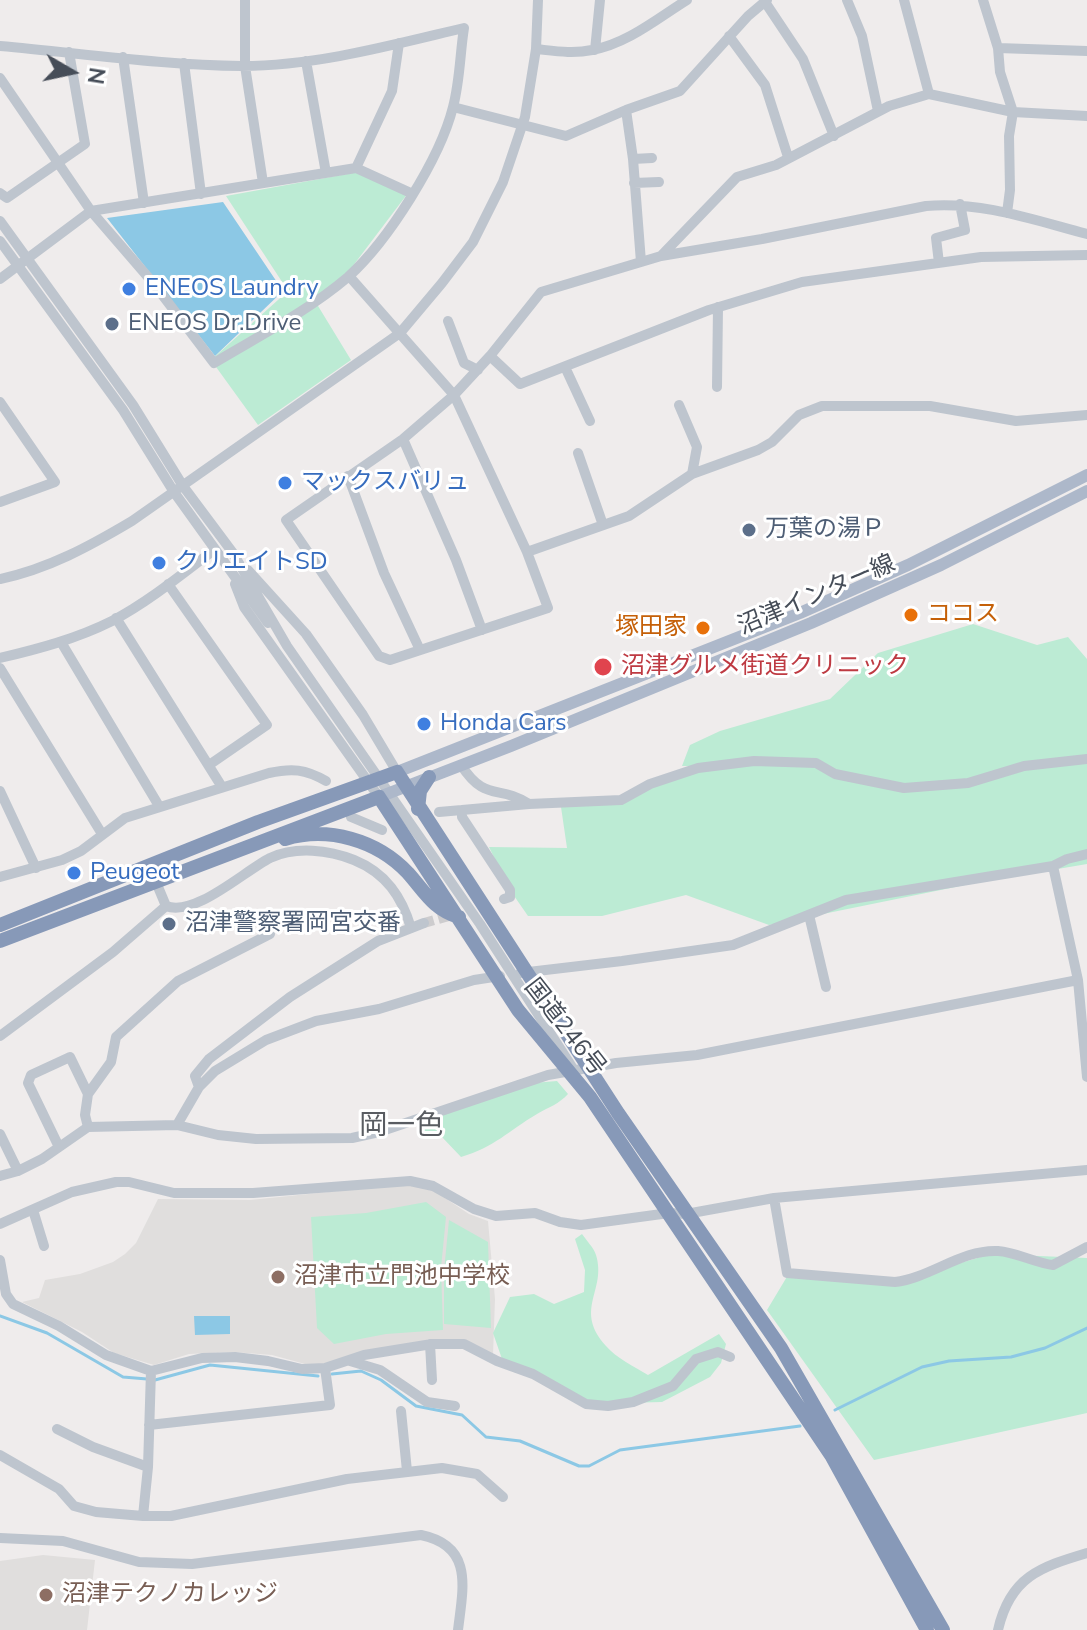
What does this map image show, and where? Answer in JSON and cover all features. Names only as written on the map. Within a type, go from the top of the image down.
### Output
[{"type":"highway","points":[[0,925],[258,822],[397,772]]},
{"type":"highway","name":"国道246号","points":[[397,772],[418,809],[686,1214],[781,1348],[943,1630]]},
{"type":"highway","points":[[418,809],[420,791],[429,777]]},
{"type":"highway","points":[[0,941],[379,797]]},
{"type":"highway","name":"国道246号","points":[[379,797],[518,1010],[590,1097],[831,1455],[927,1630]]},
{"type":"highway","points":[[191,868],[291,837],[319,834],[341,836],[361,841],[396,862],[442,912],[459,917]]},
{"type":"main road","name":"沼津インター線","points":[[397,772],[800,613],[908,565],[1087,475]]},
{"type":"main road","name":"沼津インター線","points":[[379,797],[848,607],[941,565],[1087,491]]},
{"type":"street","points":[[245,0],[245,66],[263,183]]},
{"type":"street","points":[[0,579],[49,565],[87,548],[179,489],[400,333],[473,242],[503,182],[522,125],[536,49],[538,0]]},
{"type":"street","points":[[595,50],[600,0]]},
{"type":"street","points":[[536,49],[595,50],[625,39],[687,0]]},
{"type":"street","points":[[847,0],[862,36],[878,111]]},
{"type":"street","points":[[904,0],[929,94]]},
{"type":"street","points":[[983,0],[1013,112],[1009,136],[1010,190],[1007,213]]},
{"type":"street","points":[[453,107],[566,136],[680,91],[729,36],[766,1],[803,59],[834,136]]},
{"type":"street","points":[[0,46],[245,66],[306,61],[464,28],[453,107],[431,163],[393,224],[349,276],[297,313],[214,363],[154,284],[91,211],[0,78]]},
{"type":"street","points":[[729,36],[765,85],[788,157]]},
{"type":"street","points":[[356,168],[392,91],[399,43]]},
{"type":"street","points":[[998,48],[1087,51]]},
{"type":"street","points":[[0,193],[7,198],[85,144],[69,52]]},
{"type":"street","points":[[123,57],[144,203]]},
{"type":"street","points":[[306,61],[326,173]]},
{"type":"street","points":[[184,63],[201,194]]},
{"type":"street","points":[[661,256],[737,177],[776,165],[878,111],[929,94],[1013,112],[1087,116]]},
{"type":"street","points":[[626,110],[641,262]]},
{"type":"street","points":[[633,159],[652,158]]},
{"type":"street","points":[[0,279],[91,211],[356,168],[413,194]]},
{"type":"street","points":[[634,183],[659,182]]},
{"type":"street","points":[[349,276],[454,395],[527,552],[548,608],[390,660],[379,656],[286,520],[403,439],[454,395],[541,292],[661,256],[926,206],[960,204],[1087,234]]},
{"type":"street","points":[[939,263],[936,238],[965,230],[960,204]]},
{"type":"street","points":[[0,221],[23,262],[123,410],[229,556],[256,607],[287,646],[480,924],[590,1097]]},
{"type":"street","points":[[0,241],[23,262]]},
{"type":"street","points":[[490,356],[520,384],[718,307],[802,282],[981,257],[1087,255]]},
{"type":"street","points":[[717,387],[718,307]]},
{"type":"street","points":[[448,321],[464,363],[478,370]]},
{"type":"street","points":[[565,367],[590,421]]},
{"type":"street","points":[[679,405],[697,447],[692,474]]},
{"type":"street","points":[[527,552],[629,516],[692,474],[758,450],[772,442],[799,415],[822,406],[930,406],[1016,421],[1087,415]]},
{"type":"street","points":[[0,502],[55,482],[2,408]]},
{"type":"street","points":[[403,439],[456,560],[482,630]]},
{"type":"street","points":[[578,453],[603,525]]},
{"type":"street","points":[[348,476],[384,573],[420,650]]},
{"type":"street","points":[[179,489],[214,550],[229,556],[310,633],[397,772]]},
{"type":"street","points":[[0,658],[61,642],[116,618],[214,550]]},
{"type":"street","points":[[229,556],[244,607],[379,797]]},
{"type":"street","points":[[168,584],[267,725],[209,765]]},
{"type":"street","points":[[116,618],[222,787]]},
{"type":"street","points":[[61,642],[159,806]]},
{"type":"street","points":[[0,668],[102,834]]},
{"type":"street","points":[[439,812],[621,800],[650,784],[698,768],[754,761],[816,763],[835,774],[904,788],[968,783],[1024,766],[1087,759]]},
{"type":"street","points":[[461,765],[474,784],[520,798],[529,804]]},
{"type":"street","points":[[0,877],[36,868],[81,851],[125,818],[222,787],[292,768],[310,772],[326,781]]},
{"type":"street","points":[[0,791],[36,868]]},
{"type":"street","points":[[462,810],[462,817],[510,890],[510,897],[504,899]]},
{"type":"street","points":[[351,817],[382,830]]},
{"type":"street","points":[[156,882],[166,906],[173,909],[192,905],[271,857],[324,851],[359,862],[377,873],[403,901],[411,928]]},
{"type":"street","points":[[177,1125],[199,1087],[215,1071],[266,1040],[316,1021],[379,1009],[474,980],[733,945],[846,900],[1053,866],[1087,854]]},
{"type":"street","points":[[1053,866],[1078,980],[1087,1077]]},
{"type":"street","points":[[0,1036],[113,952],[166,906]]},
{"type":"street","points":[[809,915],[826,987]]},
{"type":"street","points":[[199,1087],[195,1076],[209,1059],[290,997],[378,941],[424,923]]},
{"type":"street","points":[[88,1127],[85,1115],[88,1094],[111,1062],[116,1037],[178,981],[270,934]]},
{"type":"street","points":[[496,950],[598,1080]]},
{"type":"street","points":[[0,1176],[18,1171],[88,1127],[177,1125],[218,1135],[256,1139],[352,1138],[379,1132],[548,1075],[616,1063],[697,1055],[1078,980]]},
{"type":"street","points":[[59,1147],[28,1083],[31,1075],[70,1057],[88,1094]]},
{"type":"street","points":[[0,1134],[18,1171]]},
{"type":"street","points":[[0,1224],[72,1192],[116,1182],[129,1182],[174,1193],[253,1193],[410,1181],[433,1186],[474,1209],[496,1216],[535,1213],[581,1225],[669,1213],[686,1214],[774,1198],[1087,1170]]},
{"type":"street","points":[[774,1198],[787,1273],[895,1282],[977,1254],[999,1251],[1053,1265],[1087,1247]]},
{"type":"street","points":[[33,1210],[44,1246]]},
{"type":"street","points":[[0,1260],[6,1294],[13,1304],[59,1326],[106,1355],[151,1371],[202,1358],[235,1357],[302,1369],[325,1368],[364,1355],[430,1344],[464,1344],[497,1361],[533,1374],[586,1404],[608,1406],[633,1402],[673,1386],[696,1359],[718,1352],[730,1357]]},
{"type":"street","points":[[430,1344],[432,1380]]},
{"type":"street","points":[[350,1361],[380,1370],[427,1402],[455,1406]]},
{"type":"street","points":[[149,1425],[330,1405],[325,1368]]},
{"type":"street","points":[[143,1516],[151,1371]]},
{"type":"street","points":[[401,1411],[407,1471]]},
{"type":"street","points":[[57,1429],[93,1447],[148,1467]]},
{"type":"street","points":[[0,1455],[59,1489],[74,1506],[96,1512],[143,1516],[171,1516],[347,1479],[442,1468],[477,1474],[503,1497]]},
{"type":"street","points":[[0,1538],[63,1541],[139,1562],[192,1564],[421,1535],[441,1541],[460,1562],[463,1583],[458,1630]]},
{"type":"street","points":[[998,1630],[1005,1606],[1024,1579],[1039,1569],[1087,1553]]},
{"type":"shaded area","name":"沼津市立門池中学校","points":[[396,1185],[416,1186],[436,1192],[469,1214],[488,1221],[495,1299],[493,1355],[465,1340],[321,1364],[233,1352],[189,1354],[154,1365],[114,1353],[82,1332],[22,1302],[39,1298],[45,1280],[80,1274],[113,1262],[125,1254],[136,1243],[158,1199],[250,1200]]},
{"type":"shaded area","name":"沼津テクノカレッジ","points":[[43,1555],[95,1560],[87,1630],[0,1630],[0,1561]]},
{"type":"green space","points":[[358,172],[408,193],[346,275],[315,301],[351,360],[258,425],[211,360],[288,291],[226,196]]},
{"type":"green space","points":[[973,624],[1037,645],[1068,637],[1087,659],[1087,864],[975,883],[769,925],[686,895],[602,916],[528,916],[510,890],[489,847],[567,848],[561,807],[617,800],[710,766],[682,766],[690,745],[720,731],[830,699],[878,653]]},
{"type":"green space","points":[[557,1081],[568,1094],[565,1097],[473,1153],[461,1157],[441,1136],[421,1132],[425,1117],[533,1083]]},
{"type":"green space","points":[[426,1202],[446,1217],[441,1268],[443,1330],[386,1334],[334,1344],[317,1328],[311,1217],[366,1213]]},
{"type":"green space","points":[[449,1220],[488,1242],[491,1328],[444,1324],[444,1271]]},
{"type":"green space","points":[[582,1234],[596,1255],[598,1279],[591,1310],[592,1321],[606,1346],[648,1375],[719,1334],[726,1344],[721,1363],[710,1377],[662,1402],[586,1404],[502,1359],[493,1333],[510,1297],[534,1294],[554,1304],[584,1292],[585,1270],[575,1239]]},
{"type":"green space","points":[[991,1254],[1087,1258],[1087,1413],[874,1460],[767,1310],[788,1275],[899,1281]]},
{"type":"water","points":[[223,202],[283,291],[215,356],[107,218]]},
{"type":"water","points":[[194,1316],[230,1316],[230,1334],[195,1335]]},
{"type":"waterway","points":[[0,1316],[47,1333],[123,1377],[147,1379]]},
{"type":"waterway","points":[[835,1410],[922,1367],[949,1361],[1011,1357],[1045,1348],[1087,1328]]},
{"type":"waterway","points":[[155,1380],[210,1365],[318,1376]]},
{"type":"waterway","points":[[332,1374],[361,1371],[381,1380],[416,1406],[462,1415],[486,1437],[520,1441],[579,1466],[589,1466],[620,1450],[800,1426]]},
{"type":"tunnel","points":[[424,923],[456,914]]},
{"type":"place","name":"ENEOS Laundry","points":[[129,289]]},
{"type":"place","name":"ENEOS Dr.Drive","points":[[112,324]]},
{"type":"place","name":"マックスバリュ","points":[[285,483]]},
{"type":"place","name":"万葉の湯Ｐ","points":[[749,530]]},
{"type":"place","name":"クリエイトSD","points":[[159,563]]},
{"type":"place","name":"ココス","points":[[911,615]]},
{"type":"place","name":"塚田家","points":[[703,628]]},
{"type":"place","name":"沼津グルメ街道クリニック","points":[[603,667]]},
{"type":"place","name":"Honda Cars","points":[[424,724]]},
{"type":"place","name":"Peugeot","points":[[74,873]]},
{"type":"place","name":"沼津警察署岡宮交番","points":[[169,924]]},
{"type":"place","name":"沼津市立門池中学校","points":[[278,1277]]},
{"type":"place","name":"沼津テクノカレッジ","points":[[46,1595]]},
{"type":"district","name":"岡一色","points":[[401,1127]]}]
